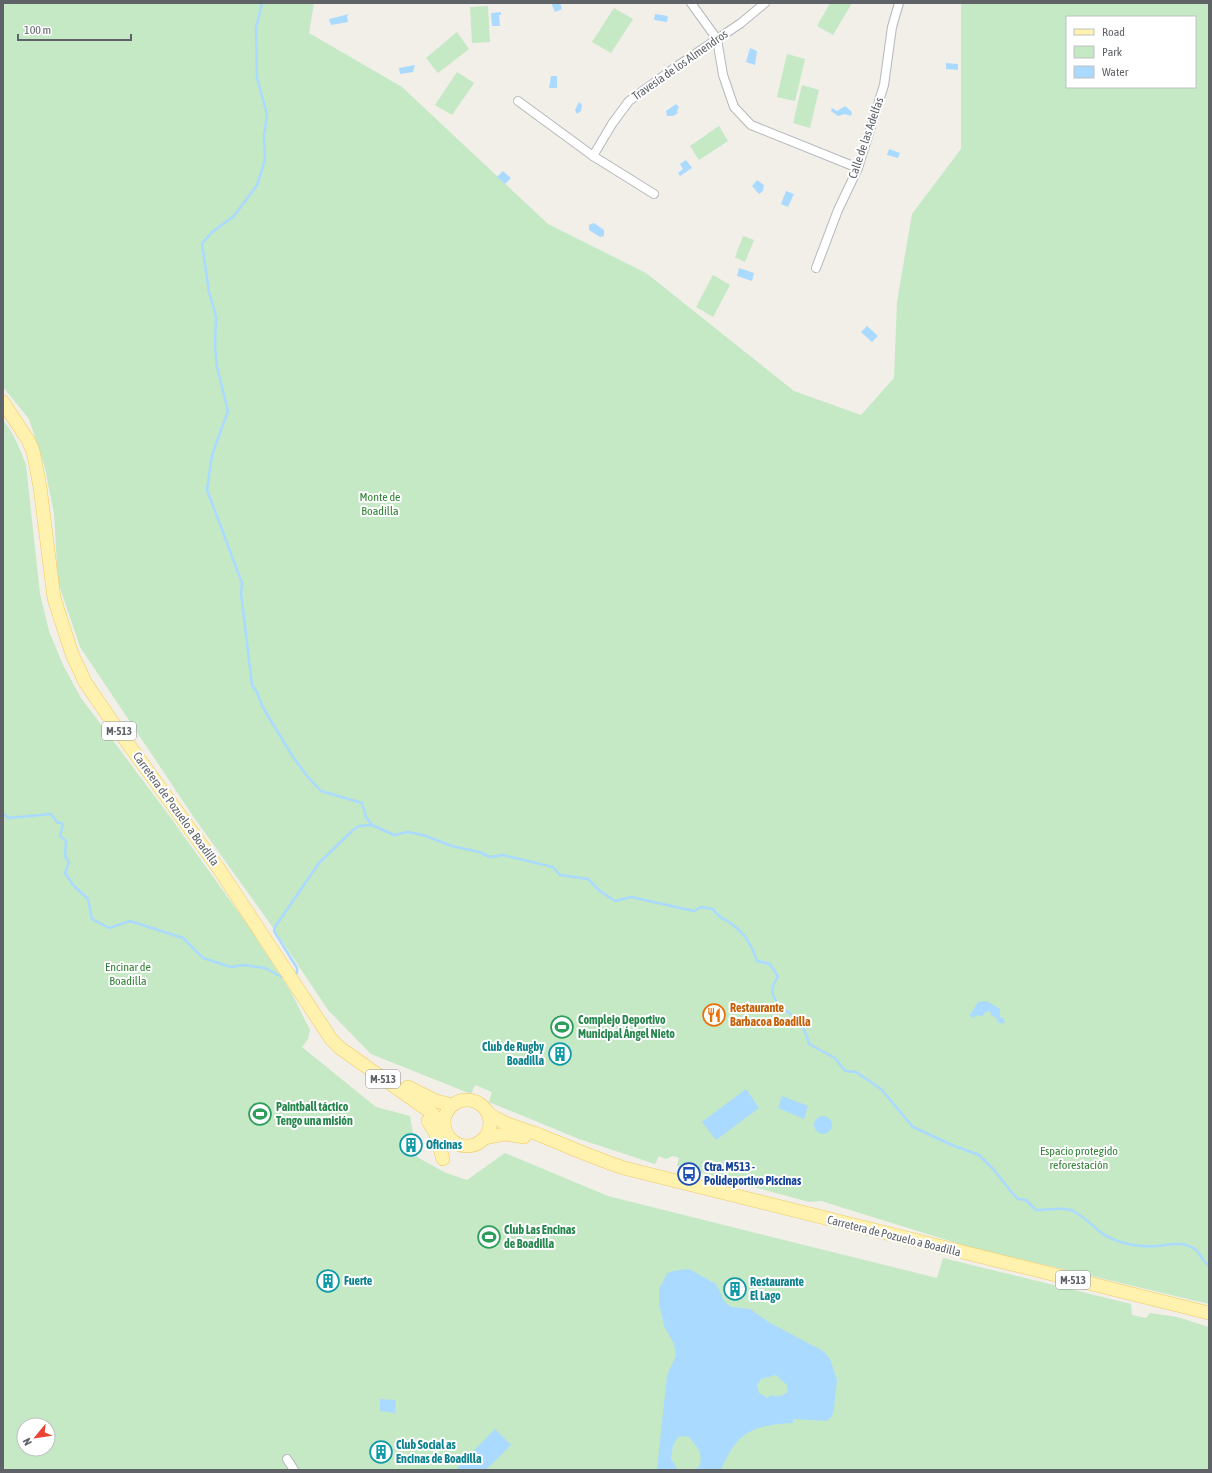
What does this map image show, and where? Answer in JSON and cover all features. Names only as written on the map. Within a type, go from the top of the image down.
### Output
[{"type":"main road","name":"Carretera de Pozuelo a Boadilla","points":[[3,402],[28,440],[33,451],[40,487],[54,598],[72,654],[85,682],[219,869],[331,1039],[340,1048],[432,1113],[446,1133]]},
{"type":"main road","name":"Carretera de Pozuelo a Boadilla","points":[[321,1024],[357,1055],[400,1082],[430,1099],[452,1105]]},
{"type":"main road","points":[[340,1048],[429,1122],[436,1132],[442,1159]]},
{"type":"main road","name":"M-513","points":[[452,1105],[458,1102],[471,1100],[484,1107],[488,1113]]},
{"type":"main road","points":[[446,1133],[444,1127],[445,1115],[452,1105]]},
{"type":"main road","name":"Carretera de Pozuelo a Boadilla","points":[[488,1113],[508,1125],[540,1135],[581,1153]]},
{"type":"main road","points":[[486,1138],[490,1126],[488,1113]]},
{"type":"main road","name":"M-513","points":[[446,1133],[452,1141],[463,1146],[475,1145],[486,1138]]},
{"type":"main road","name":"Carretera de Pozuelo a Boadilla","points":[[486,1138],[505,1134],[531,1138],[624,1168],[1209,1312]]},
{"type":"street","points":[[691,3],[717,39],[723,75],[734,107],[751,125],[858,168]]},
{"type":"street","name":"Travesía de los Almendros","points":[[593,156],[612,124],[629,102],[765,3]]},
{"type":"street","name":"Calle de las Adelfas","points":[[816,268],[838,210],[858,168],[884,85],[892,27],[899,3]]},
{"type":"street","points":[[518,102],[593,156],[654,194]]},
{"type":"street","points":[[287,1459],[294,1470]]},
{"type":"green space","name":"Monte de Boadilla","points":[[3,3],[314,3],[309,33],[402,87],[548,224],[646,273],[794,391],[861,415],[894,378],[897,302],[912,214],[961,149],[961,3],[1209,3],[1209,1304],[966,1246],[821,1201],[809,1202],[677,1166],[679,1158],[673,1156],[666,1159],[659,1156],[655,1164],[579,1139],[489,1102],[492,1092],[475,1085],[471,1094],[371,1054],[328,1010],[276,932],[195,819],[80,647],[58,582],[54,514],[45,468],[29,419],[3,387]]},
{"type":"green space","points":[[830,3],[852,3],[833,35],[817,26]]},
{"type":"green space","points":[[488,6],[490,42],[472,43],[470,7]]},
{"type":"green space","points":[[614,8],[633,19],[611,53],[592,42]]},
{"type":"green space","points":[[457,32],[469,49],[438,73],[426,58]]},
{"type":"green space","points":[[787,54],[805,59],[795,101],[777,97]]},
{"type":"green space","points":[[457,72],[474,83],[452,115],[435,105]]},
{"type":"green space","points":[[802,85],[819,90],[810,128],[793,123]]},
{"type":"green space","points":[[719,126],[728,141],[699,160],[690,146]]},
{"type":"green space","points":[[743,236],[754,240],[745,262],[735,257]]},
{"type":"green space","points":[[713,275],[730,285],[713,317],[696,307]]},
{"type":"green space","name":"Encinar de Boadilla","points":[[3,420],[16,441],[26,465],[40,594],[49,631],[63,665],[81,698],[171,818],[249,927],[291,992],[310,1030],[308,1039],[302,1047],[376,1107],[410,1116],[417,1157],[446,1173],[467,1180],[505,1153],[608,1196],[937,1278],[943,1258],[1131,1304],[1132,1315],[1146,1318],[1150,1313],[1177,1317],[1209,1327],[1209,1470],[3,1470]]},
{"type":"water","points":[[551,3],[560,3],[562,9],[555,12]]},
{"type":"water","points":[[501,12],[501,15],[499,15],[500,26],[492,26],[491,13]]},
{"type":"water","points":[[349,14],[347,16],[348,22],[331,25],[329,19]]},
{"type":"water","points":[[655,14],[668,16],[667,22],[654,20]]},
{"type":"water","points":[[750,48],[757,51],[755,65],[746,62]]},
{"type":"water","points":[[946,63],[958,64],[958,70],[946,69]]},
{"type":"water","points":[[415,65],[413,72],[400,74],[399,68]]},
{"type":"water","points":[[551,76],[557,76],[557,88],[549,88]]},
{"type":"water","points":[[579,102],[582,105],[581,111],[577,114],[575,110]]},
{"type":"water","points":[[676,104],[679,107],[677,111],[678,113],[673,116],[667,116],[666,111]]},
{"type":"water","points":[[845,106],[852,112],[851,116],[845,114],[838,116],[831,111],[832,108],[837,111]]},
{"type":"water","points":[[889,149],[900,153],[898,158],[887,155]]},
{"type":"water","points":[[686,160],[692,168],[680,176],[678,173],[683,169],[680,164]]},
{"type":"water","points":[[503,171],[511,178],[505,184],[497,177]]},
{"type":"water","points":[[757,180],[764,185],[763,191],[759,194],[752,186]]},
{"type":"water","points":[[786,191],[794,194],[788,207],[781,204]]},
{"type":"water","points":[[594,223],[604,230],[604,236],[600,237],[589,230],[589,225]]},
{"type":"water","points":[[739,268],[754,273],[752,281],[737,276]]},
{"type":"water","points":[[867,326],[878,336],[872,342],[861,332]]},
{"type":"water","points":[[987,1001],[1000,1009],[1000,1017],[1003,1018],[1005,1022],[1002,1024],[998,1022],[996,1017],[992,1016],[990,1011],[985,1012],[982,1017],[978,1015],[972,1018],[970,1015],[978,1002]]},
{"type":"water","points":[[746,1089],[759,1108],[716,1140],[702,1122]]},
{"type":"water","points":[[782,1096],[808,1106],[804,1119],[778,1108]]},
{"type":"water","points":[[823,1116],[829,1119],[832,1125],[829,1131],[823,1134],[817,1131],[814,1125],[817,1119]]},
{"type":"water","points":[[689,1269],[716,1284],[724,1301],[731,1307],[750,1309],[770,1323],[823,1351],[830,1359],[837,1380],[832,1416],[827,1421],[793,1419],[793,1423],[757,1428],[740,1439],[733,1446],[721,1470],[693,1470],[699,1467],[701,1458],[699,1451],[689,1437],[679,1436],[673,1445],[671,1459],[678,1470],[657,1470],[667,1375],[676,1356],[674,1344],[664,1326],[659,1303],[659,1289],[668,1272]],"holes":[[[776,1375],[787,1385],[788,1392],[784,1395],[770,1395],[768,1398],[759,1393],[757,1385],[761,1379]]]},
{"type":"water","points":[[380,1399],[396,1400],[395,1413],[380,1411]]},
{"type":"water","points":[[495,1429],[511,1445],[486,1470],[458,1470],[457,1468]]},
{"type":"waterway","points":[[262,3],[256,28],[257,78],[267,114],[264,137],[265,160],[257,185],[234,216],[211,233],[202,244],[209,292],[216,316],[215,346],[217,367],[228,411],[212,455],[207,490],[242,583],[241,593],[252,685],[257,692],[262,706],[293,757],[307,776],[321,791],[362,803],[366,817],[372,825],[394,835],[408,832],[423,835],[452,846],[479,852],[490,857],[503,855],[553,867],[560,875],[588,879],[600,891],[615,901],[631,897],[694,911],[701,907],[713,909],[720,917],[742,933],[751,946],[757,961],[770,964],[778,977],[772,991],[776,1001],[801,1024],[809,1044],[835,1058],[845,1071],[856,1072],[881,1089],[913,1127],[952,1145],[979,1155],[994,1170],[1018,1199],[1026,1200],[1036,1210],[1071,1210],[1081,1216],[1101,1233],[1125,1243],[1139,1246],[1176,1244],[1186,1245],[1196,1250],[1209,1266]]},
{"type":"waterway","points":[[3,814],[9,818],[51,814],[57,822],[63,824],[60,836],[66,841],[65,856],[69,862],[65,873],[73,885],[88,899],[92,919],[109,928],[130,921],[183,938],[203,958],[231,967],[244,965],[265,968],[282,977]]},
{"type":"waterway","points":[[295,974],[297,973],[297,968],[274,931],[275,927],[319,863],[353,830],[359,826],[372,825]]},
{"type":"place","name":"Restaurante Barbacoa Boadilla","points":[[714,1015]]},
{"type":"place","name":"Complejo Deportivo Municipal Ángel Nieto","points":[[562,1027]]},
{"type":"place","name":"Club de Rugby Boadilla","points":[[560,1054]]},
{"type":"place","name":"Paintball táctico Tengo una misión","points":[[260,1114]]},
{"type":"place","name":"Oficinas","points":[[411,1145]]},
{"type":"place","name":"Ctra. M513 - Polideportivo Piscinas","points":[[689,1174]]},
{"type":"place","name":"Club Las Encinas de Boadilla","points":[[489,1237]]},
{"type":"place","name":"Fuerte","points":[[328,1281]]},
{"type":"place","name":"Restaurante El Lago","points":[[735,1289]]},
{"type":"place","name":"Club Social as Encinas de Boadilla","points":[[381,1452]]},
{"type":"park label","name":"Espacio protegido reforestación","points":[[1079,1158]]}]
